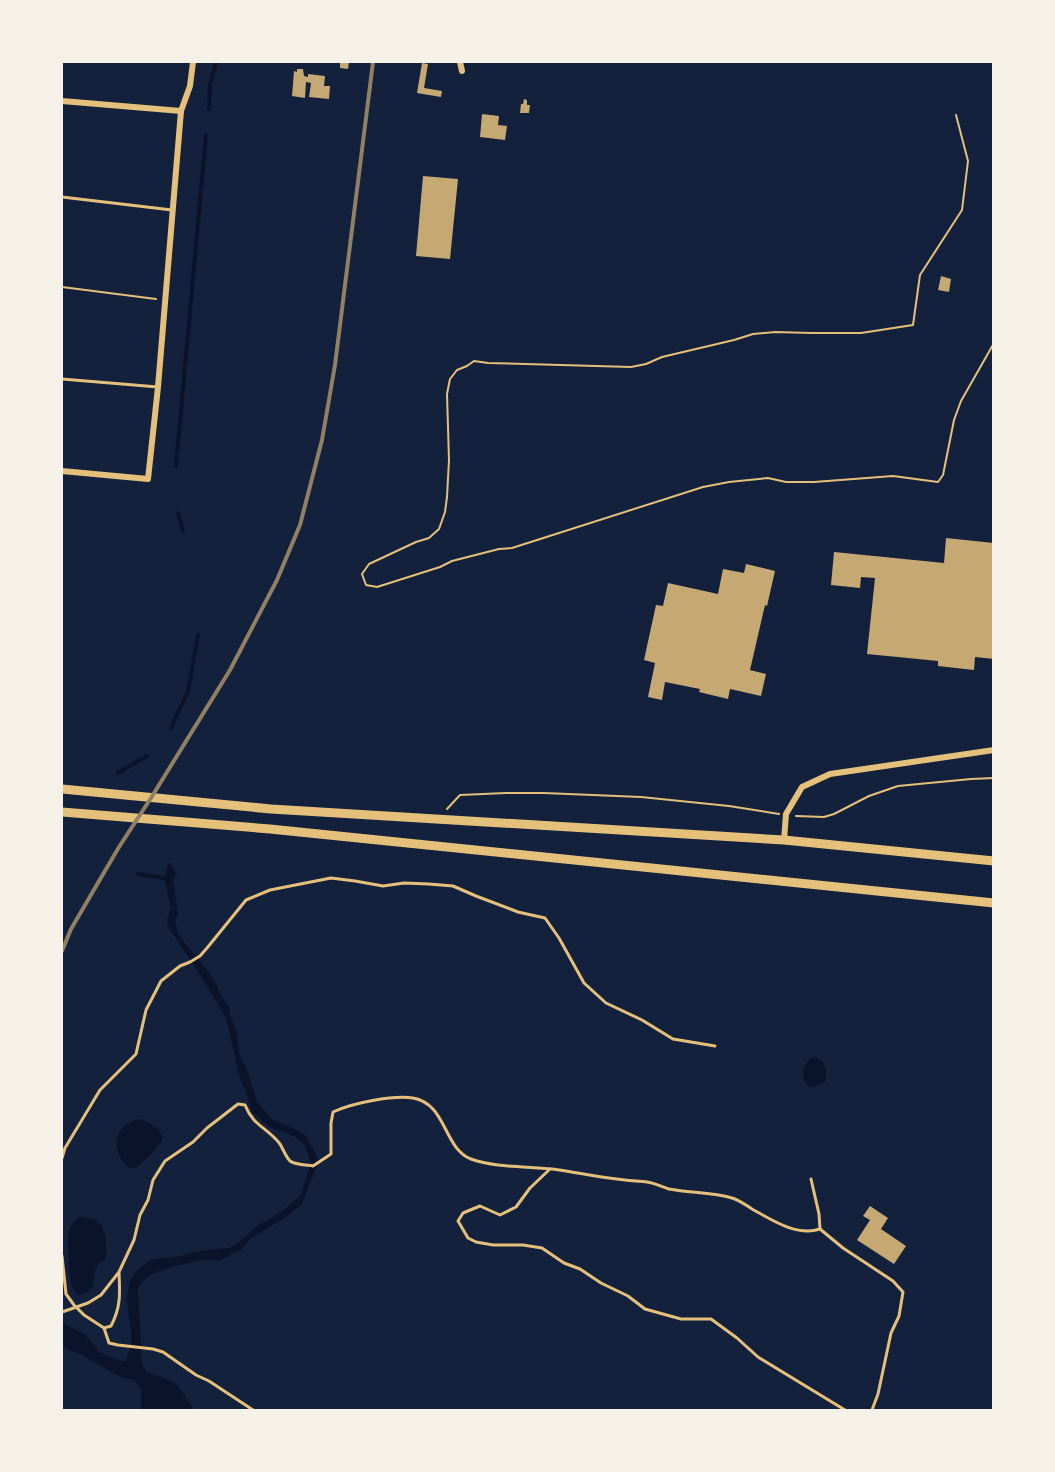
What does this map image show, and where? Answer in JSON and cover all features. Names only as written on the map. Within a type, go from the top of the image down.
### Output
[{"type":"main road","points":[[62,789],[260,808],[784,840],[993,861]]},
{"type":"main road","points":[[62,812],[270,829],[993,903]]},
{"type":"street","points":[[62,471],[148,479],[181,111],[190,86],[193,62]]},
{"type":"street","points":[[460,62],[462,72]]},
{"type":"street","points":[[62,102],[181,111]]},
{"type":"street","points":[[784,840],[786,814],[802,787],[830,774],[993,750]]},
{"type":"lane","points":[[62,197],[172,210]]},
{"type":"lane","points":[[62,379],[158,387]]},
{"type":"lane","points":[[62,1158],[65,1148],[100,1090],[136,1054],[146,1010],[161,981],[180,966],[200,956],[246,900],[270,890],[331,878],[383,886],[404,883],[453,886],[518,912],[545,918],[584,983],[606,1003],[642,1020],[673,1039],[715,1046]]},
{"type":"lane","points":[[62,1312],[88,1303],[101,1295],[119,1272],[134,1240],[140,1215],[148,1200],[153,1180],[165,1161],[193,1142],[238,1104],[245,1106],[252,1120],[279,1143],[290,1160],[297,1164],[313,1166],[331,1154],[333,1112],[348,1106],[389,1098],[414,1098],[427,1103],[439,1116],[459,1151],[469,1158],[500,1166],[550,1169],[707,1192],[735,1198],[782,1225],[813,1232],[820,1229]]},
{"type":"lane","points":[[550,1169],[530,1188],[516,1207],[500,1215],[480,1206],[463,1212],[458,1221],[468,1239],[493,1245],[523,1245],[542,1248],[564,1263],[580,1269],[601,1283],[628,1296],[645,1309],[681,1319],[711,1319],[758,1357],[845,1410]]},
{"type":"lane","points":[[811,1179],[820,1229],[843,1248],[893,1281],[903,1292],[899,1316],[891,1333],[878,1394],[872,1410]]},
{"type":"lane","points":[[62,1256],[66,1294],[76,1308],[104,1328],[109,1343],[153,1348],[163,1352],[196,1376],[209,1381],[253,1410]]},
{"type":"lane","points":[[104,1328],[111,1326],[119,1306],[119,1272]]},
{"type":"path","points":[[956,115],[968,161],[962,210],[920,275],[913,325],[861,333],[753,334],[631,367],[474,361],[457,370],[450,379],[447,394],[449,460],[447,497],[439,529],[429,538],[369,564],[362,574],[366,585],[377,587],[452,561],[512,548],[702,487],[729,482],[768,478],[786,482],[814,482],[893,476],[938,482],[943,475],[954,420],[961,400],[993,343]]},
{"type":"path","points":[[62,287],[165,300]]},
{"type":"path","points":[[437,820],[460,795],[506,793],[641,797],[697,802],[794,816],[824,817],[869,796],[898,786],[993,778]]},
{"type":"water","points":[[169,862],[177,874],[173,879],[178,913],[175,922],[178,933],[214,980],[229,1006],[237,1034],[239,1053],[257,1101],[271,1119],[306,1136],[319,1160],[302,1204],[283,1219],[250,1239],[241,1250],[219,1261],[207,1259],[157,1272],[141,1283],[138,1289],[142,1364],[147,1372],[172,1381],[180,1388],[194,1410],[141,1410],[141,1390],[134,1380],[121,1377],[62,1345],[62,1323],[85,1334],[99,1352],[124,1362],[131,1346],[127,1296],[129,1283],[137,1270],[152,1259],[229,1248],[260,1224],[281,1212],[301,1195],[311,1163],[305,1145],[295,1137],[269,1127],[252,1112],[239,1076],[225,1016],[170,930],[167,921],[171,908],[164,878]]},
{"type":"water","points":[[812,1057],[822,1062],[826,1070],[826,1078],[825,1082],[809,1087],[804,1079],[803,1071]]},
{"type":"water","points":[[140,1119],[154,1126],[163,1139],[136,1168],[129,1168],[118,1154],[117,1139],[124,1127]]},
{"type":"water","points":[[80,1217],[96,1220],[102,1227],[106,1257],[98,1265],[92,1288],[78,1295],[70,1279],[68,1242],[72,1225]]},
{"type":"building","points":[[340,62],[349,62],[348,69],[340,68]]},
{"type":"building","points":[[422,63],[428,64],[424,88],[442,91],[441,97],[417,93]]},
{"type":"building","points":[[297,69],[303,69],[304,76],[308,77],[308,74],[325,76],[324,86],[330,86],[329,99],[309,97],[311,83],[306,82],[305,98],[292,96],[294,71],[297,72]]},
{"type":"building","points":[[524,99],[527,100],[527,105],[530,105],[529,113],[520,113]]},
{"type":"building","points":[[482,114],[499,116],[498,125],[507,126],[505,140],[480,137]]},
{"type":"building","points":[[423,176],[458,179],[450,259],[416,256]]},
{"type":"building","points":[[941,276],[951,279],[949,292],[938,290]]},
{"type":"building","points":[[946,538],[994,543],[994,659],[975,657],[974,670],[938,666],[938,661],[867,654],[875,578],[861,577],[860,588],[831,585],[834,552],[944,563]]},
{"type":"building","points":[[746,564],[775,571],[750,670],[766,674],[761,696],[730,689],[728,699],[699,692],[700,689],[665,682],[662,700],[648,697],[655,663],[644,660],[656,605],[663,606],[668,583],[718,594],[723,569],[744,573]]},
{"type":"building","points":[[870,1206],[888,1218],[881,1229],[906,1246],[894,1264],[857,1240],[870,1220],[863,1216]]},
{"type":"waterway","points":[[209,109],[210,85],[216,62]]},
{"type":"waterway","points":[[176,466],[206,135]]},
{"type":"waterway","points":[[178,513],[183,531]]},
{"type":"waterway","points":[[171,728],[188,691],[198,635]]},
{"type":"waterway","points":[[118,773],[147,756]]},
{"type":"waterway","points":[[138,874],[164,878]]},
{"type":"railway","points":[[62,951],[71,929],[119,847],[230,670],[277,580],[300,525],[322,440],[335,365],[373,62]]}]
